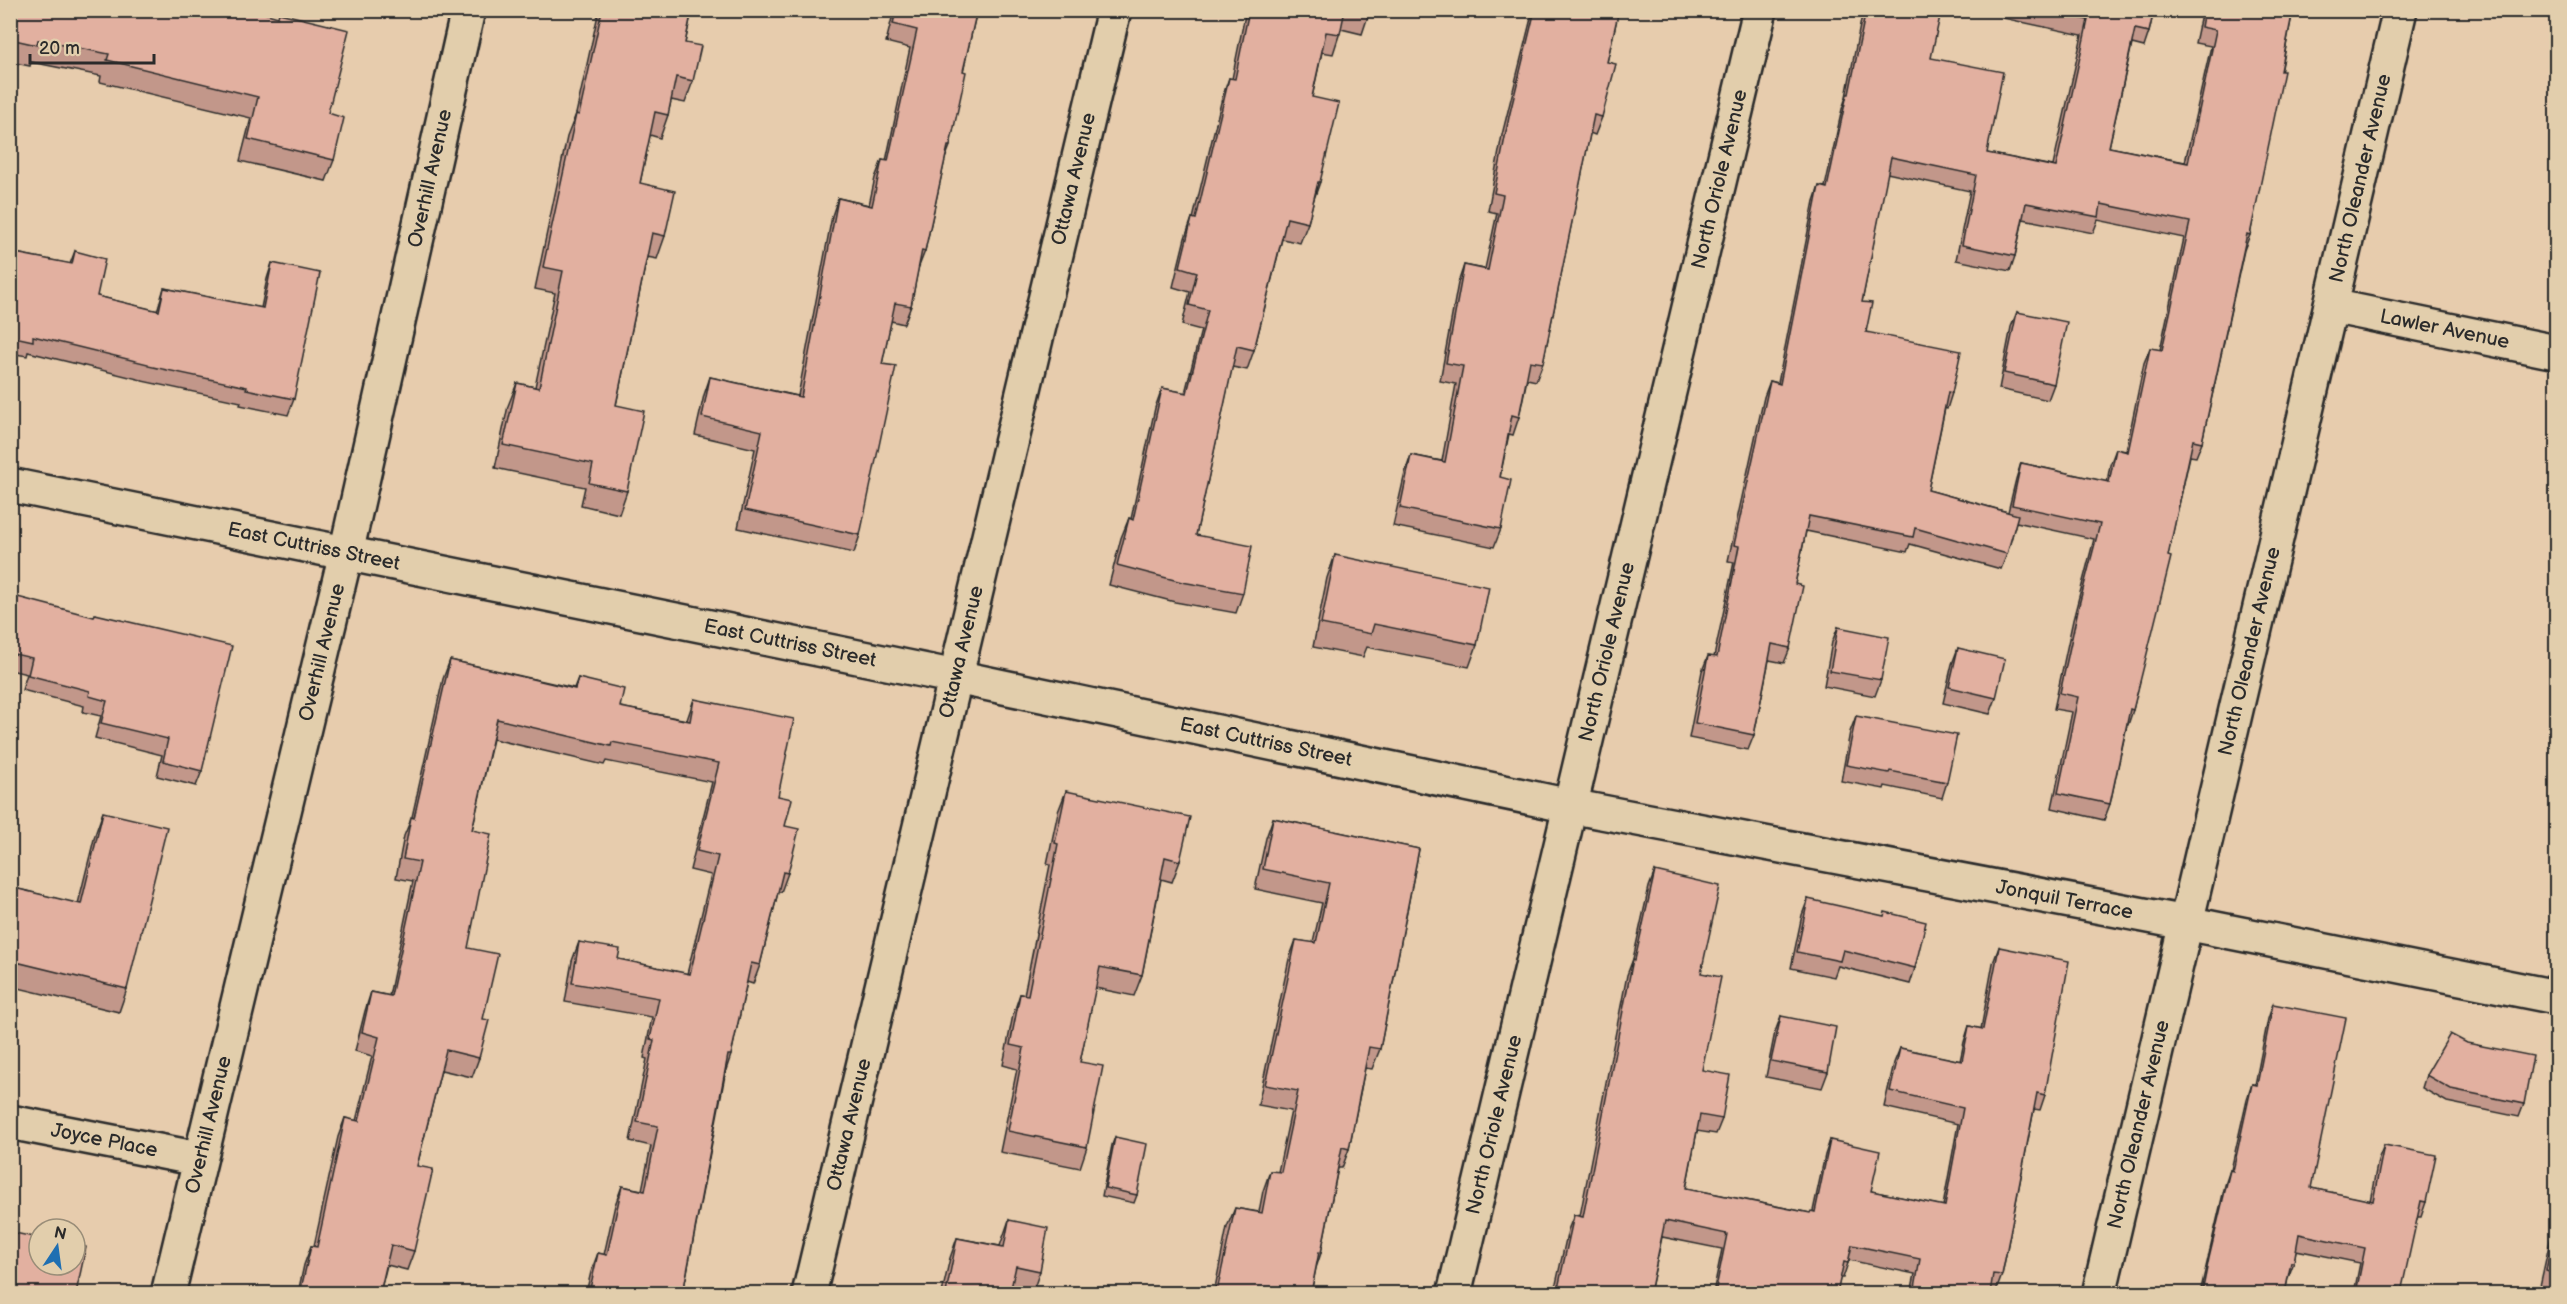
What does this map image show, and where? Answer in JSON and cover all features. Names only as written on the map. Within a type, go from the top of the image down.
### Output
[{"type":"street","name":"Overhill Avenue","points":[[168,1293],[346,553],[468,10]]},
{"type":"street","name":"Ottawa Avenue","points":[[809,1293],[1114,10]]},
{"type":"street","name":"North Oriole Avenue","points":[[1454,1293],[1760,10]]},
{"type":"street","name":"North Oleander Avenue","points":[[2099,1293],[2400,10]]},
{"type":"street","name":"Lawler Avenue","points":[[2331,306],[2556,352]]},
{"type":"street","name":"East Cuttriss Street","points":[[10,485],[956,677],[1570,806]]},
{"type":"street","name":"Jonquil Terrace","points":[[1570,806],[2186,923],[2556,997]]},
{"type":"street","name":"Joyce Place","points":[[10,1122],[199,1159]]},
{"type":"building","points":[[10,10],[253,10],[278,17],[279,13],[349,30],[328,113],[344,118],[334,160],[248,139],[258,97],[107,60],[109,54],[38,40],[37,45],[10,39]]},
{"type":"building","points":[[602,10],[692,10],[685,43],[701,46],[693,81],[676,77],[668,115],[655,112],[640,183],[675,191],[665,236],[652,233],[616,405],[644,411],[627,491],[589,483],[593,464],[503,445],[517,383],[539,388],[563,271],[543,267],[576,114],[579,115]]},
{"type":"building","points":[[896,10],[977,10],[963,71],[966,72],[950,146],[948,146],[925,251],[922,250],[911,306],[895,303],[882,364],[896,366],[860,535],[745,510],[762,431],[702,417],[710,377],[801,397],[838,198],[872,206],[882,160],[888,161],[917,30],[893,24]]},
{"type":"building","points":[[1249,10],[1345,10],[1340,34],[1326,32],[1312,97],[1339,103],[1320,182],[1318,182],[1308,223],[1287,218],[1254,350],[1237,346],[1196,535],[1252,546],[1243,593],[1182,582],[1117,565],[1129,518],[1133,520],[1162,388],[1187,393],[1208,310],[1189,305],[1197,272],[1180,267],[1192,218],[1196,219],[1229,78],[1235,79]]},
{"type":"building","points":[[1354,10],[1370,10],[1369,14]]},
{"type":"building","points":[[1535,10],[1619,10],[1607,62],[1616,64],[1602,117],[1594,115],[1543,363],[1530,361],[1519,417],[1512,415],[1500,477],[1511,480],[1501,529],[1400,508],[1411,455],[1445,462],[1463,366],[1446,363],[1464,265],[1488,270],[1503,195],[1494,193],[1509,117]]},
{"type":"building","points":[[1866,10],[1931,10],[1930,14],[1940,16],[1931,58],[2003,72],[1987,153],[2056,167],[2088,20],[2045,10],[2154,10],[2149,32],[2135,29],[2109,147],[2188,163],[2216,30],[2201,27],[2204,10],[2293,10],[2281,71],[2284,71],[2250,235],[2247,234],[2202,442],[2193,440],[2168,556],[2171,557],[2133,710],[2130,709],[2110,804],[2058,793],[2078,697],[2060,693],[2100,524],[2012,505],[2021,463],[2109,482],[2116,449],[2128,452],[2150,348],[2162,350],[2190,222],[2101,204],[2099,217],[2026,203],[2015,256],[1962,245],[1976,175],[1891,157],[1862,302],[1872,303],[1866,332],[1961,351],[1952,393],[1948,392],[1928,490],[2018,515],[2007,554],[1915,528],[1913,537],[1809,516],[1795,584],[1803,586],[1790,648],[1772,644],[1754,735],[1695,723],[1708,656],[1717,657],[1739,546],[1734,545],[1770,381],[1780,384],[1819,186],[1827,188]]},
{"type":"building","points":[[75,251],[105,259],[97,296],[159,311],[164,288],[263,308],[272,263],[320,273],[294,399],[148,366],[148,364],[33,336],[33,341],[10,336],[10,252],[72,264]]},
{"type":"building","points":[[2017,312],[2067,322],[2054,384],[2004,373]]},
{"type":"building","points":[[1335,555],[1489,587],[1477,645],[1374,624],[1371,634],[1321,624]]},
{"type":"building","points":[[10,595],[94,617],[95,614],[232,646],[202,771],[163,761],[168,739],[101,723],[107,701],[89,696],[90,691],[28,675],[32,658],[10,653]]},
{"type":"building","points":[[1838,627],[1889,637],[1881,680],[1830,671]]},
{"type":"building","points":[[1958,648],[2005,659],[1996,698],[1949,687]]},
{"type":"building","points":[[450,660],[575,689],[578,678],[624,689],[620,707],[690,721],[694,699],[794,719],[778,796],[792,799],[785,826],[799,829],[788,873],[783,872],[760,965],[751,963],[731,1055],[728,1055],[683,1293],[589,1293],[598,1253],[607,1255],[622,1186],[645,1191],[658,1126],[637,1122],[654,1040],[650,1039],[659,998],[572,983],[579,942],[620,949],[618,959],[690,974],[718,856],[697,851],[719,763],[612,742],[611,746],[497,719],[472,830],[491,834],[468,948],[498,954],[483,1019],[489,1020],[479,1058],[446,1050],[417,1166],[433,1169],[414,1251],[391,1245],[380,1293],[300,1293],[311,1246],[317,1247],[345,1118],[359,1121],[379,1037],[362,1032],[371,992],[391,996],[420,862],[403,859],[411,817],[414,818]]},
{"type":"building","points":[[1856,716],[1957,735],[1947,782],[1846,765]]},
{"type":"building","points":[[1066,791],[1190,817],[1180,861],[1165,857],[1142,975],[1100,967],[1080,1062],[1103,1066],[1087,1147],[1008,1131],[1024,1048],[1010,1045],[1020,994],[1028,995],[1058,844],[1055,843]]},
{"type":"building","points":[[103,812],[167,827],[127,989],[16,962],[14,969],[10,968],[10,887],[81,904]]},
{"type":"building","points":[[1273,818],[1419,849],[1380,1049],[1369,1047],[1349,1149],[1342,1147],[1311,1293],[1229,1293],[1217,1291],[1235,1208],[1262,1213],[1270,1171],[1281,1172],[1298,1091],[1265,1085],[1296,940],[1316,943],[1329,883],[1263,869]]},
{"type":"building","points":[[1655,871],[1720,886],[1701,973],[1721,977],[1702,1070],[1730,1075],[1722,1119],[1700,1115],[1686,1188],[1810,1213],[1815,1212],[1830,1140],[1880,1151],[1871,1191],[1945,1206],[1963,1108],[1890,1091],[1900,1048],[1962,1061],[1969,1026],[1983,1029],[1999,947],[2069,961],[2045,1095],[2037,1093],[2002,1275],[1993,1274],[1990,1293],[1914,1293],[1920,1259],[1852,1245],[1848,1263],[1844,1262],[1837,1293],[1715,1293],[1727,1234],[1665,1221],[1650,1293],[1557,1293],[1574,1215],[1583,1217],[1633,959],[1635,960]]},
{"type":"building","points":[[1808,899],[1884,916],[1885,912],[1926,922],[1915,968],[1843,950],[1840,961],[1797,952]]},
{"type":"building","points":[[2273,1004],[2346,1018],[2311,1188],[2373,1201],[2384,1145],[2436,1155],[2426,1202],[2421,1201],[2402,1288],[2397,1287],[2396,1293],[2356,1293],[2365,1248],[2299,1234],[2285,1293],[2202,1293],[2252,1084],[2257,1085]]},
{"type":"building","points":[[1781,1016],[1836,1027],[1828,1072],[1771,1061]]},
{"type":"building","points":[[2450,1034],[2467,1043],[2533,1056],[2524,1104],[2451,1089],[2426,1075]]},
{"type":"building","points":[[1115,1137],[1147,1144],[1137,1195],[1105,1188]]},
{"type":"building","points":[[1009,1220],[1048,1228],[1040,1271],[1016,1266],[1010,1293],[946,1293],[957,1238],[1004,1247]]},
{"type":"building","points":[[2556,1221],[2556,1274],[2546,1271]]},
{"type":"building","points":[[10,1232],[27,1236],[27,1277],[79,1277],[76,1293],[10,1293]]}]
